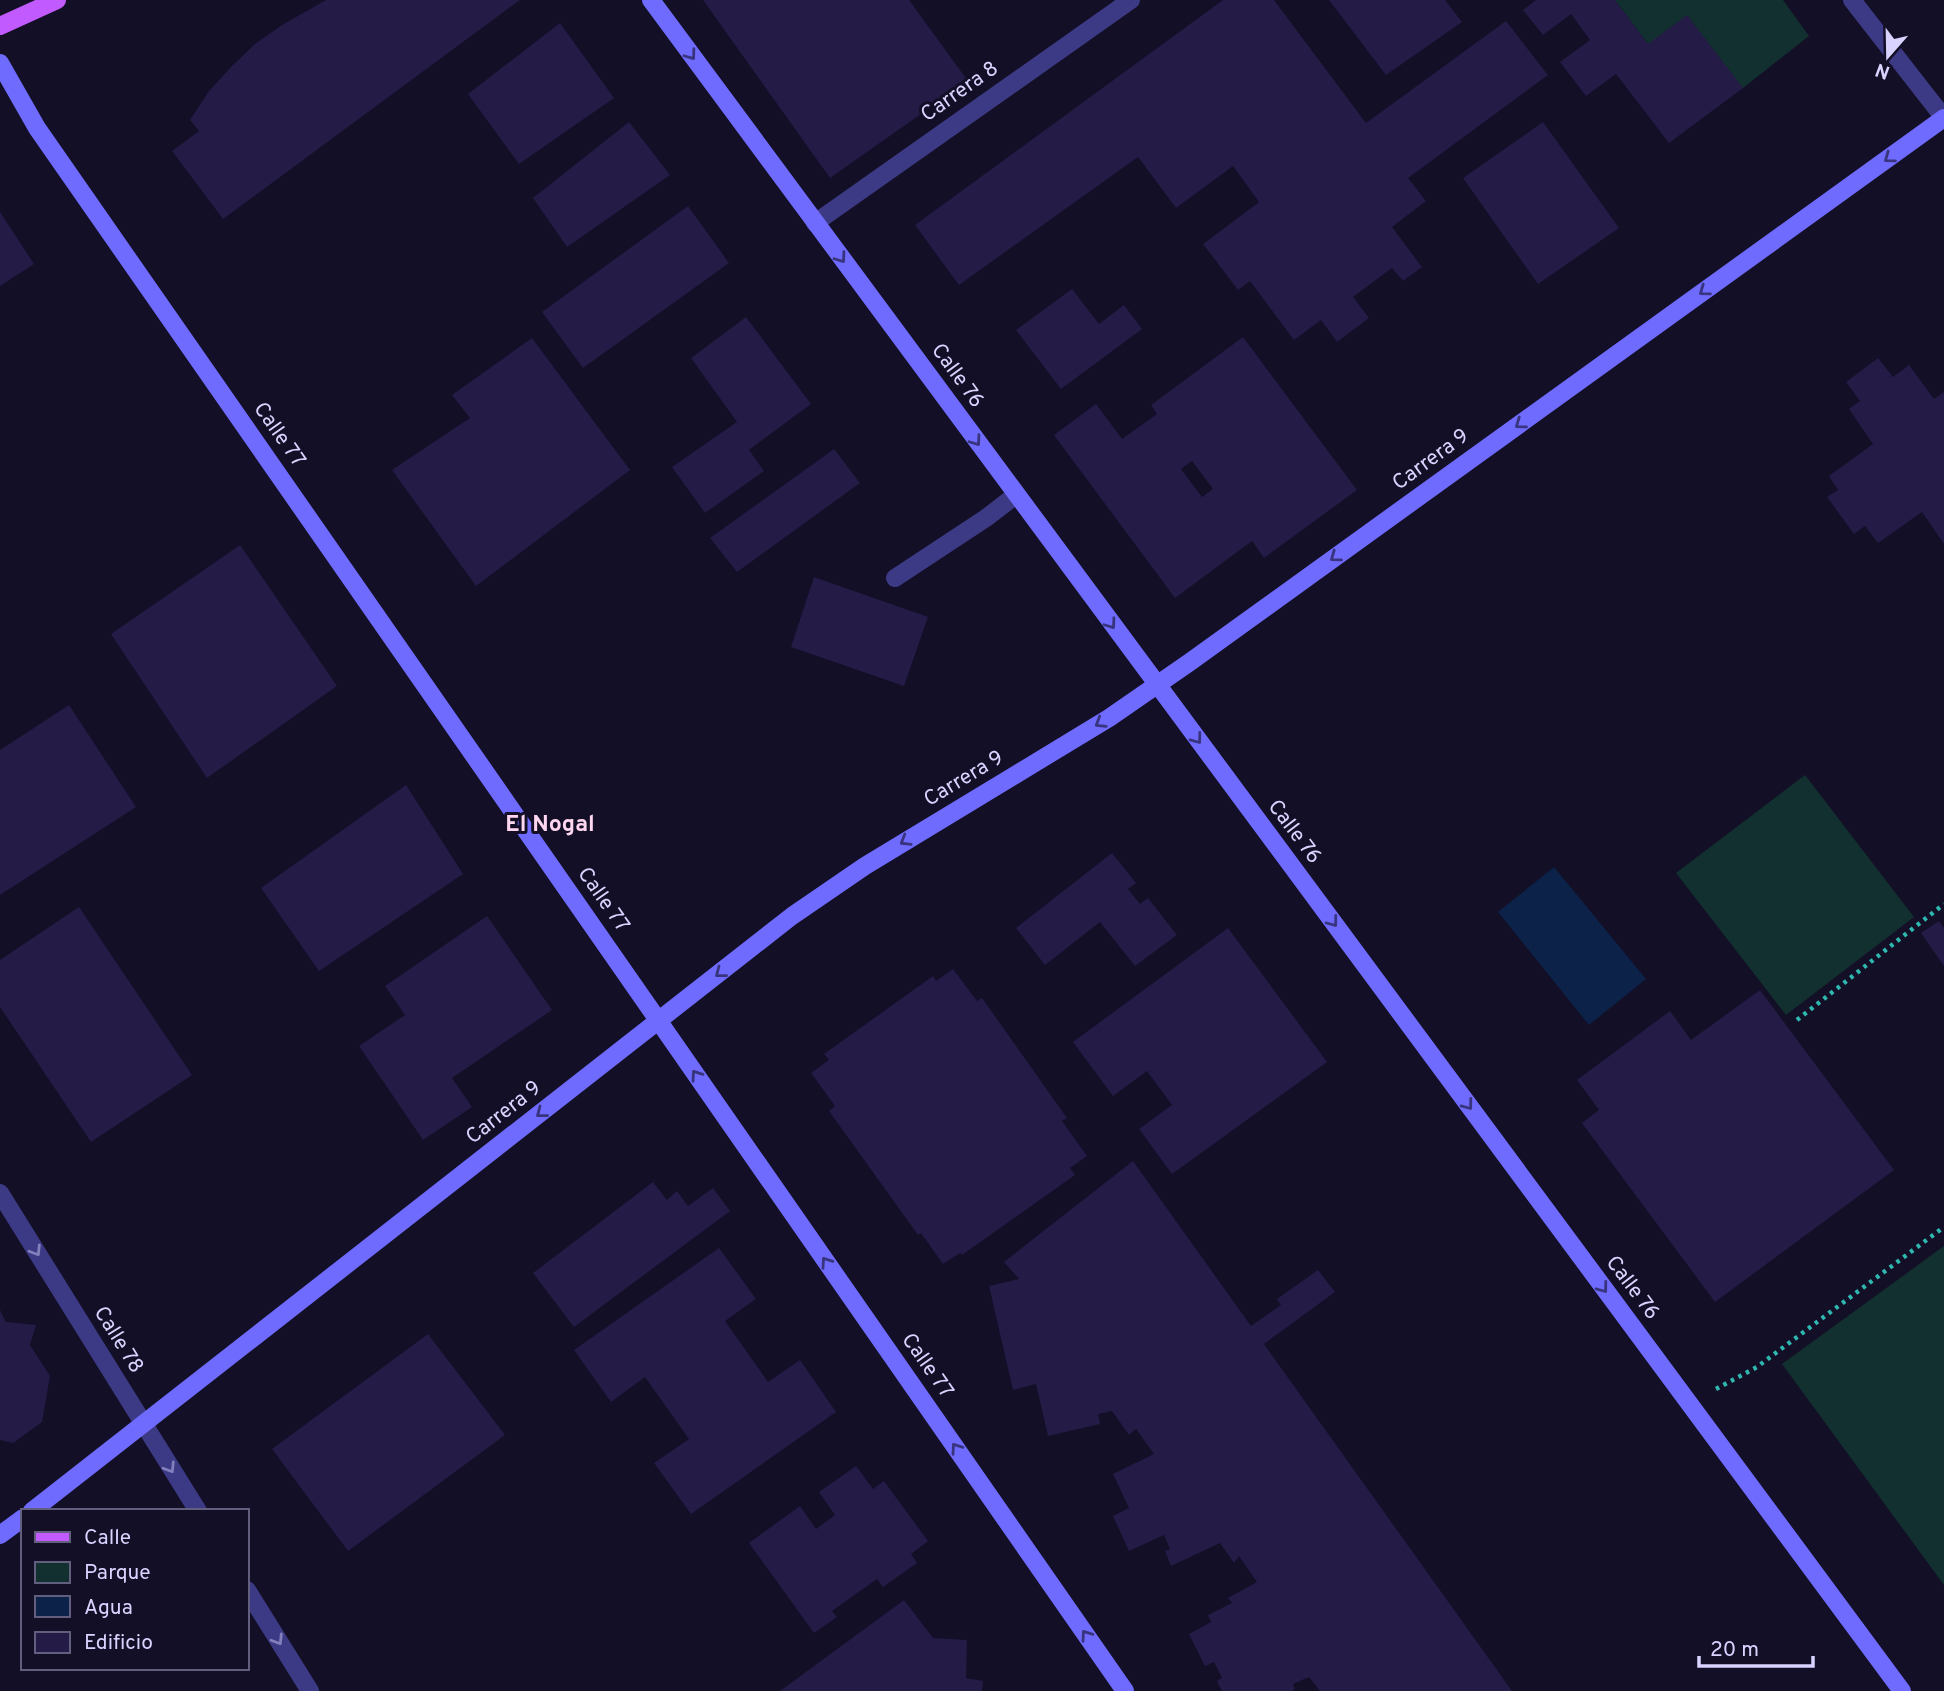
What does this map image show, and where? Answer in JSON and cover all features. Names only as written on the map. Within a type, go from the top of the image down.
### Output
[{"type":"main road","points":[[0,26],[58,0]]},
{"type":"street","name":"Calle 76","points":[[651,0],[1902,1691]]},
{"type":"street","name":"Carrera 8","points":[[815,223],[1131,0]]},
{"type":"street","points":[[1852,0],[1944,118]]},
{"type":"street","name":"Calle 77","points":[[0,63],[37,128],[1125,1691]]},
{"type":"street","name":"Carrera 9","points":[[35,1509],[792,916],[866,866],[1109,718],[1944,118]]},
{"type":"street","points":[[895,578],[1016,495]]},
{"type":"street","name":"Calle 78","points":[[0,1193],[197,1509]]},
{"type":"street","points":[[0,1535],[21,1519]]},
{"type":"street","points":[[248,1592],[310,1691]]},
{"type":"path","points":[[1797,1020],[1943,906]]},
{"type":"path","points":[[1716,1388],[1758,1367],[1944,1227]]},
{"type":"green space","points":[[1615,0],[1783,0],[1809,36],[1743,88],[1648,44]]},
{"type":"green space","points":[[1805,775],[1914,917],[1786,1015],[1676,873]]},
{"type":"green space","points":[[1944,1246],[1944,1585],[1782,1364]]},
{"type":"water","points":[[1554,867],[1646,979],[1589,1025],[1498,912]]},
{"type":"building","points":[[326,0],[520,0],[223,219],[172,151],[199,131],[190,120],[209,91],[231,67],[255,44]]},
{"type":"building","points":[[703,0],[909,0],[968,81],[830,178]]},
{"type":"building","points":[[1223,0],[1274,0],[1366,123],[1506,21],[1548,75],[1408,178],[1426,201],[1392,227],[1422,267],[1403,281],[1392,268],[1353,297],[1369,318],[1337,342],[1321,320],[1294,340],[1250,281],[1238,290],[1203,244],[1259,202],[1233,166],[1176,208],[1138,157],[959,285],[915,225]]},
{"type":"building","points":[[1329,0],[1445,0],[1462,22],[1386,75]]},
{"type":"building","points":[[1536,0],[1615,0],[1648,44],[1687,15],[1743,88],[1669,143],[1616,74],[1586,96],[1560,62],[1590,40],[1571,14],[1543,35],[1523,10]]},
{"type":"building","points":[[560,23],[614,98],[519,164],[468,94]]},
{"type":"building","points":[[629,122],[670,175],[567,247],[533,198]]},
{"type":"building","points":[[1543,122],[1619,228],[1538,284],[1463,178]]},
{"type":"building","points":[[688,206],[729,263],[583,368],[542,312]]},
{"type":"building","points":[[0,212],[34,264],[0,286]]},
{"type":"building","points":[[1072,289],[1099,324],[1124,305],[1142,329],[1061,389],[1016,330]]},
{"type":"building","points":[[746,317],[811,404],[749,450],[764,471],[705,513],[672,467],[737,422],[691,358]]},
{"type":"building","points":[[1243,337],[1357,490],[1264,558],[1252,541],[1175,598],[1054,435],[1096,404],[1122,439],[1157,414],[1151,405]],"holes":[[[1192,461],[1213,489],[1202,497],[1181,469]]]},
{"type":"building","points":[[532,338],[630,470],[476,586],[392,470],[470,418],[452,395]]},
{"type":"building","points":[[1878,358],[1893,377],[1909,365],[1934,399],[1944,392],[1944,544],[1922,512],[1878,543],[1865,526],[1854,534],[1827,497],[1838,490],[1829,476],[1873,444],[1849,409],[1860,401],[1846,382]]},
{"type":"building","points":[[834,449],[860,483],[737,572],[710,538]]},
{"type":"building","points":[[240,545],[337,686],[207,778],[111,634]]},
{"type":"building","points":[[814,577],[928,617],[904,686],[791,647]]},
{"type":"building","points":[[69,705],[136,807],[0,895],[0,750]]},
{"type":"building","points":[[406,785],[463,874],[319,971],[261,888]]},
{"type":"building","points":[[1112,853],[1136,883],[1128,889],[1140,904],[1148,898],[1177,935],[1135,966],[1100,922],[1045,965],[1016,928]]},
{"type":"building","points":[[79,907],[192,1075],[91,1142],[0,1007],[0,960]]},
{"type":"building","points":[[487,916],[552,1010],[452,1078],[472,1107],[423,1140],[359,1046],[405,1015],[385,986]]},
{"type":"building","points":[[1939,921],[1944,928],[1944,966],[1921,933]]},
{"type":"building","points":[[1228,928],[1327,1062],[1172,1174],[1139,1129],[1172,1105],[1147,1071],[1113,1096],[1073,1042]]},
{"type":"building","points":[[953,969],[977,1001],[982,998],[1067,1118],[1062,1121],[1087,1156],[1070,1168],[1075,1175],[962,1255],[960,1253],[943,1264],[921,1233],[918,1235],[829,1111],[835,1106],[811,1073],[829,1060],[824,1054],[933,976],[936,981]]},
{"type":"building","points":[[1760,990],[1894,1170],[1715,1302],[1582,1123],[1599,1110],[1577,1080],[1670,1011],[1691,1040]]},
{"type":"building","points":[[1133,1161],[1251,1326],[1281,1305],[1277,1299],[1318,1270],[1335,1292],[1264,1344],[1512,1691],[1320,1691],[1309,1677],[1293,1684],[1295,1689],[1292,1691],[1222,1691],[1217,1681],[1222,1678],[1214,1662],[1205,1666],[1189,1634],[1211,1622],[1208,1615],[1232,1603],[1228,1598],[1257,1582],[1239,1556],[1234,1563],[1220,1543],[1171,1566],[1165,1551],[1170,1549],[1164,1535],[1129,1551],[1113,1516],[1129,1508],[1113,1474],[1154,1454],[1136,1429],[1129,1435],[1112,1411],[1098,1414],[1100,1424],[1048,1436],[1036,1384],[1013,1390],[989,1286],[1019,1279],[1004,1262]]},
{"type":"building","points":[[653,1182],[667,1200],[677,1191],[688,1206],[713,1188],[730,1211],[574,1327],[533,1273]]},
{"type":"building","points":[[719,1248],[756,1299],[725,1321],[768,1382],[800,1360],[836,1412],[691,1514],[654,1463],[689,1439],[645,1377],[611,1402],[574,1350]]},
{"type":"building","points":[[0,1310],[6,1322],[36,1325],[30,1345],[50,1376],[42,1422],[13,1443],[0,1440]]},
{"type":"building","points":[[428,1334],[505,1435],[348,1551],[272,1449]]},
{"type":"building","points":[[856,1466],[873,1489],[884,1481],[928,1541],[911,1554],[917,1563],[883,1587],[877,1579],[832,1611],[837,1617],[814,1633],[749,1543],[800,1506],[816,1529],[835,1515],[819,1492]]},
{"type":"building","points":[[904,1600],[933,1638],[967,1640],[966,1678],[983,1681],[982,1691],[780,1691]]},
{"type":"district","name":"El Nogal","points":[[550,825]]}]
